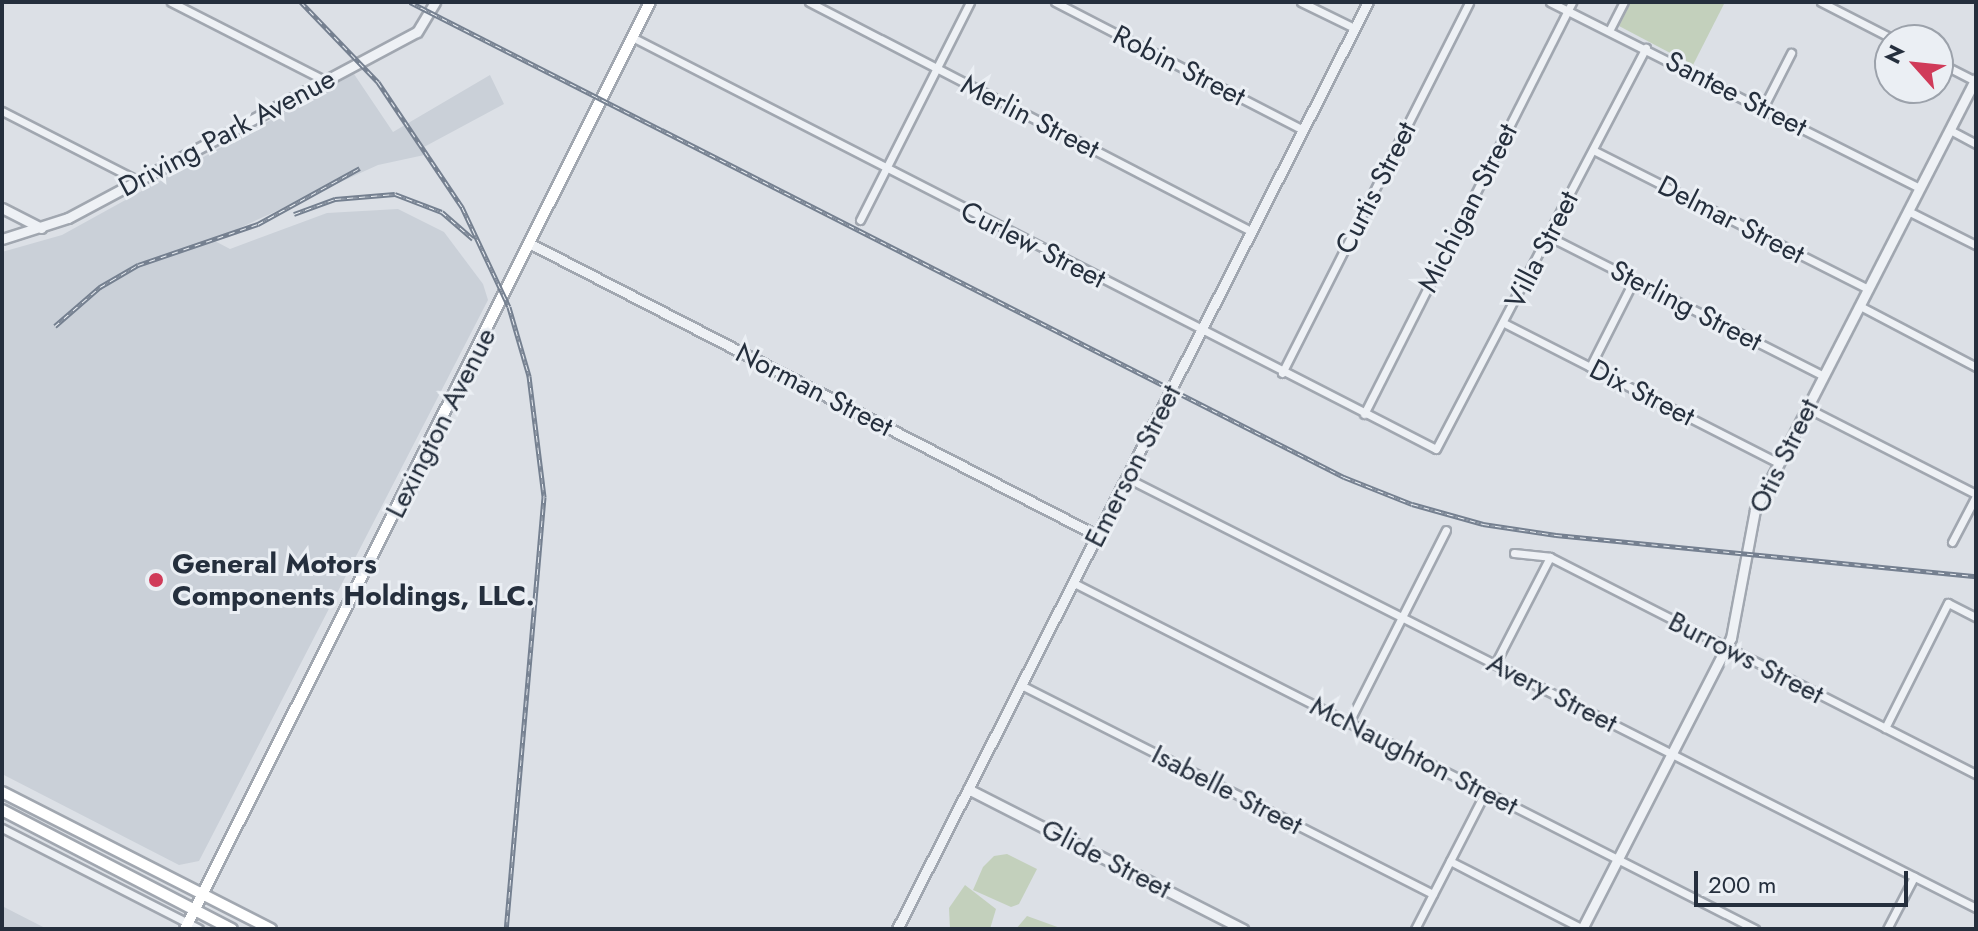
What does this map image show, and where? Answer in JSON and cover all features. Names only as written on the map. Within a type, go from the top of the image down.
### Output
[{"type":"main road","name":"Lexington Avenue","points":[[187,926],[650,2]]},
{"type":"main road","points":[[2,792],[271,929]]},
{"type":"main road","points":[[2,810],[232,929]]},
{"type":"street","points":[[171,2],[326,81]]},
{"type":"street","name":"Driving Park Avenue","points":[[2,239],[41,228],[417,32],[435,2]]},
{"type":"street","name":"Merlin Street","points":[[809,2],[1252,232]]},
{"type":"street","points":[[860,220],[970,2]]},
{"type":"street","name":"Robin Street","points":[[1055,2],[1303,130]]},
{"type":"street","points":[[1301,2],[1354,28]]},
{"type":"street","name":"Emerson Street","points":[[897,929],[1368,2]]},
{"type":"street","name":"Curtis Street","points":[[1282,373],[1469,2]]},
{"type":"street","name":"Santee Street","points":[[1550,2],[1920,188]]},
{"type":"street","name":"Michigan Street","points":[[1364,414],[1572,2]]},
{"type":"street","points":[[1609,31],[1624,2]]},
{"type":"street","points":[[1821,2],[1874,29]]},
{"type":"street","name":"Curlew Street","points":[[632,37],[1201,332],[1436,449]]},
{"type":"street","name":"Villa Street","points":[[1436,449],[1646,48]]},
{"type":"street","points":[[1763,108],[1791,53]]},
{"type":"street","points":[[1954,70],[1975,80]]},
{"type":"street","name":"Otis Street","points":[[1582,929],[1726,648],[1751,520],[1975,80]]},
{"type":"street","points":[[2,111],[137,180]]},
{"type":"street","points":[[1950,130],[1976,144]]},
{"type":"street","name":"Delmar Street","points":[[1593,150],[1868,289]]},
{"type":"street","points":[[2,208],[41,228]]},
{"type":"street","points":[[1908,211],[1976,245]]},
{"type":"street","name":"Sterling Street","points":[[1548,236],[1824,376]]},
{"type":"street","name":"Norman Street","points":[[531,244],[1098,536]]},
{"type":"street","points":[[1590,367],[1634,280]]},
{"type":"street","points":[[1860,306],[1976,367]]},
{"type":"street","name":"Dix Street","points":[[1504,323],[1779,463]]},
{"type":"street","points":[[1807,408],[1976,495],[1952,542]]},
{"type":"street","name":"Avery Street","points":[[1127,478],[1976,908]]},
{"type":"street","points":[[1349,722],[1446,530]]},
{"type":"street","name":"Burrows Street","points":[[1514,553],[1550,557],[1976,774]]},
{"type":"street","points":[[1495,664],[1550,557]]},
{"type":"street","name":"McNaughton Street","points":[[1074,583],[1755,929]]},
{"type":"street","points":[[1885,728],[1948,603],[1976,617]]},
{"type":"street","name":"Isabelle Street","points":[[1021,685],[1433,894]]},
{"type":"street","name":"Glide Street","points":[[968,789],[1243,929]]},
{"type":"street","points":[[1415,929],[1485,793]]},
{"type":"street","points":[[2,828],[187,926],[199,929]]},
{"type":"street","points":[[1450,861],[1582,929]]},
{"type":"street","points":[[1887,929],[1914,877]]},
{"type":"shaded area","points":[[354,74],[393,132],[490,75],[504,104],[424,147],[429,154],[378,165],[213,240],[230,249],[327,213],[398,209],[444,232],[483,284],[488,300],[199,861],[179,865],[2,774],[2,252],[62,235]]},
{"type":"shaded area","points":[[2,906],[47,929],[2,929]]},
{"type":"green space","points":[[1631,2],[1725,2],[1693,65],[1619,26]]},
{"type":"green space","points":[[1007,854],[1037,869],[1019,904],[1011,907],[973,890],[983,867],[994,856]]},
{"type":"green space","points":[[965,885],[996,909],[990,929],[950,929],[949,908]]},
{"type":"green space","points":[[1027,916],[1063,929],[1016,929]]},
{"type":"railway","points":[[301,2],[378,82],[462,207],[509,307],[529,376],[544,497],[506,929]]},
{"type":"railway","points":[[410,2],[1344,477],[1412,504],[1483,524],[1556,535],[1976,576]]},
{"type":"railway","points":[[55,326],[100,287],[138,265],[258,224],[360,168]]},
{"type":"railway","points":[[294,214],[335,199],[395,194],[442,212],[473,239]]},
{"type":"place","name":"General Motors Components Holdings, LLC.","points":[[156,580]]}]
